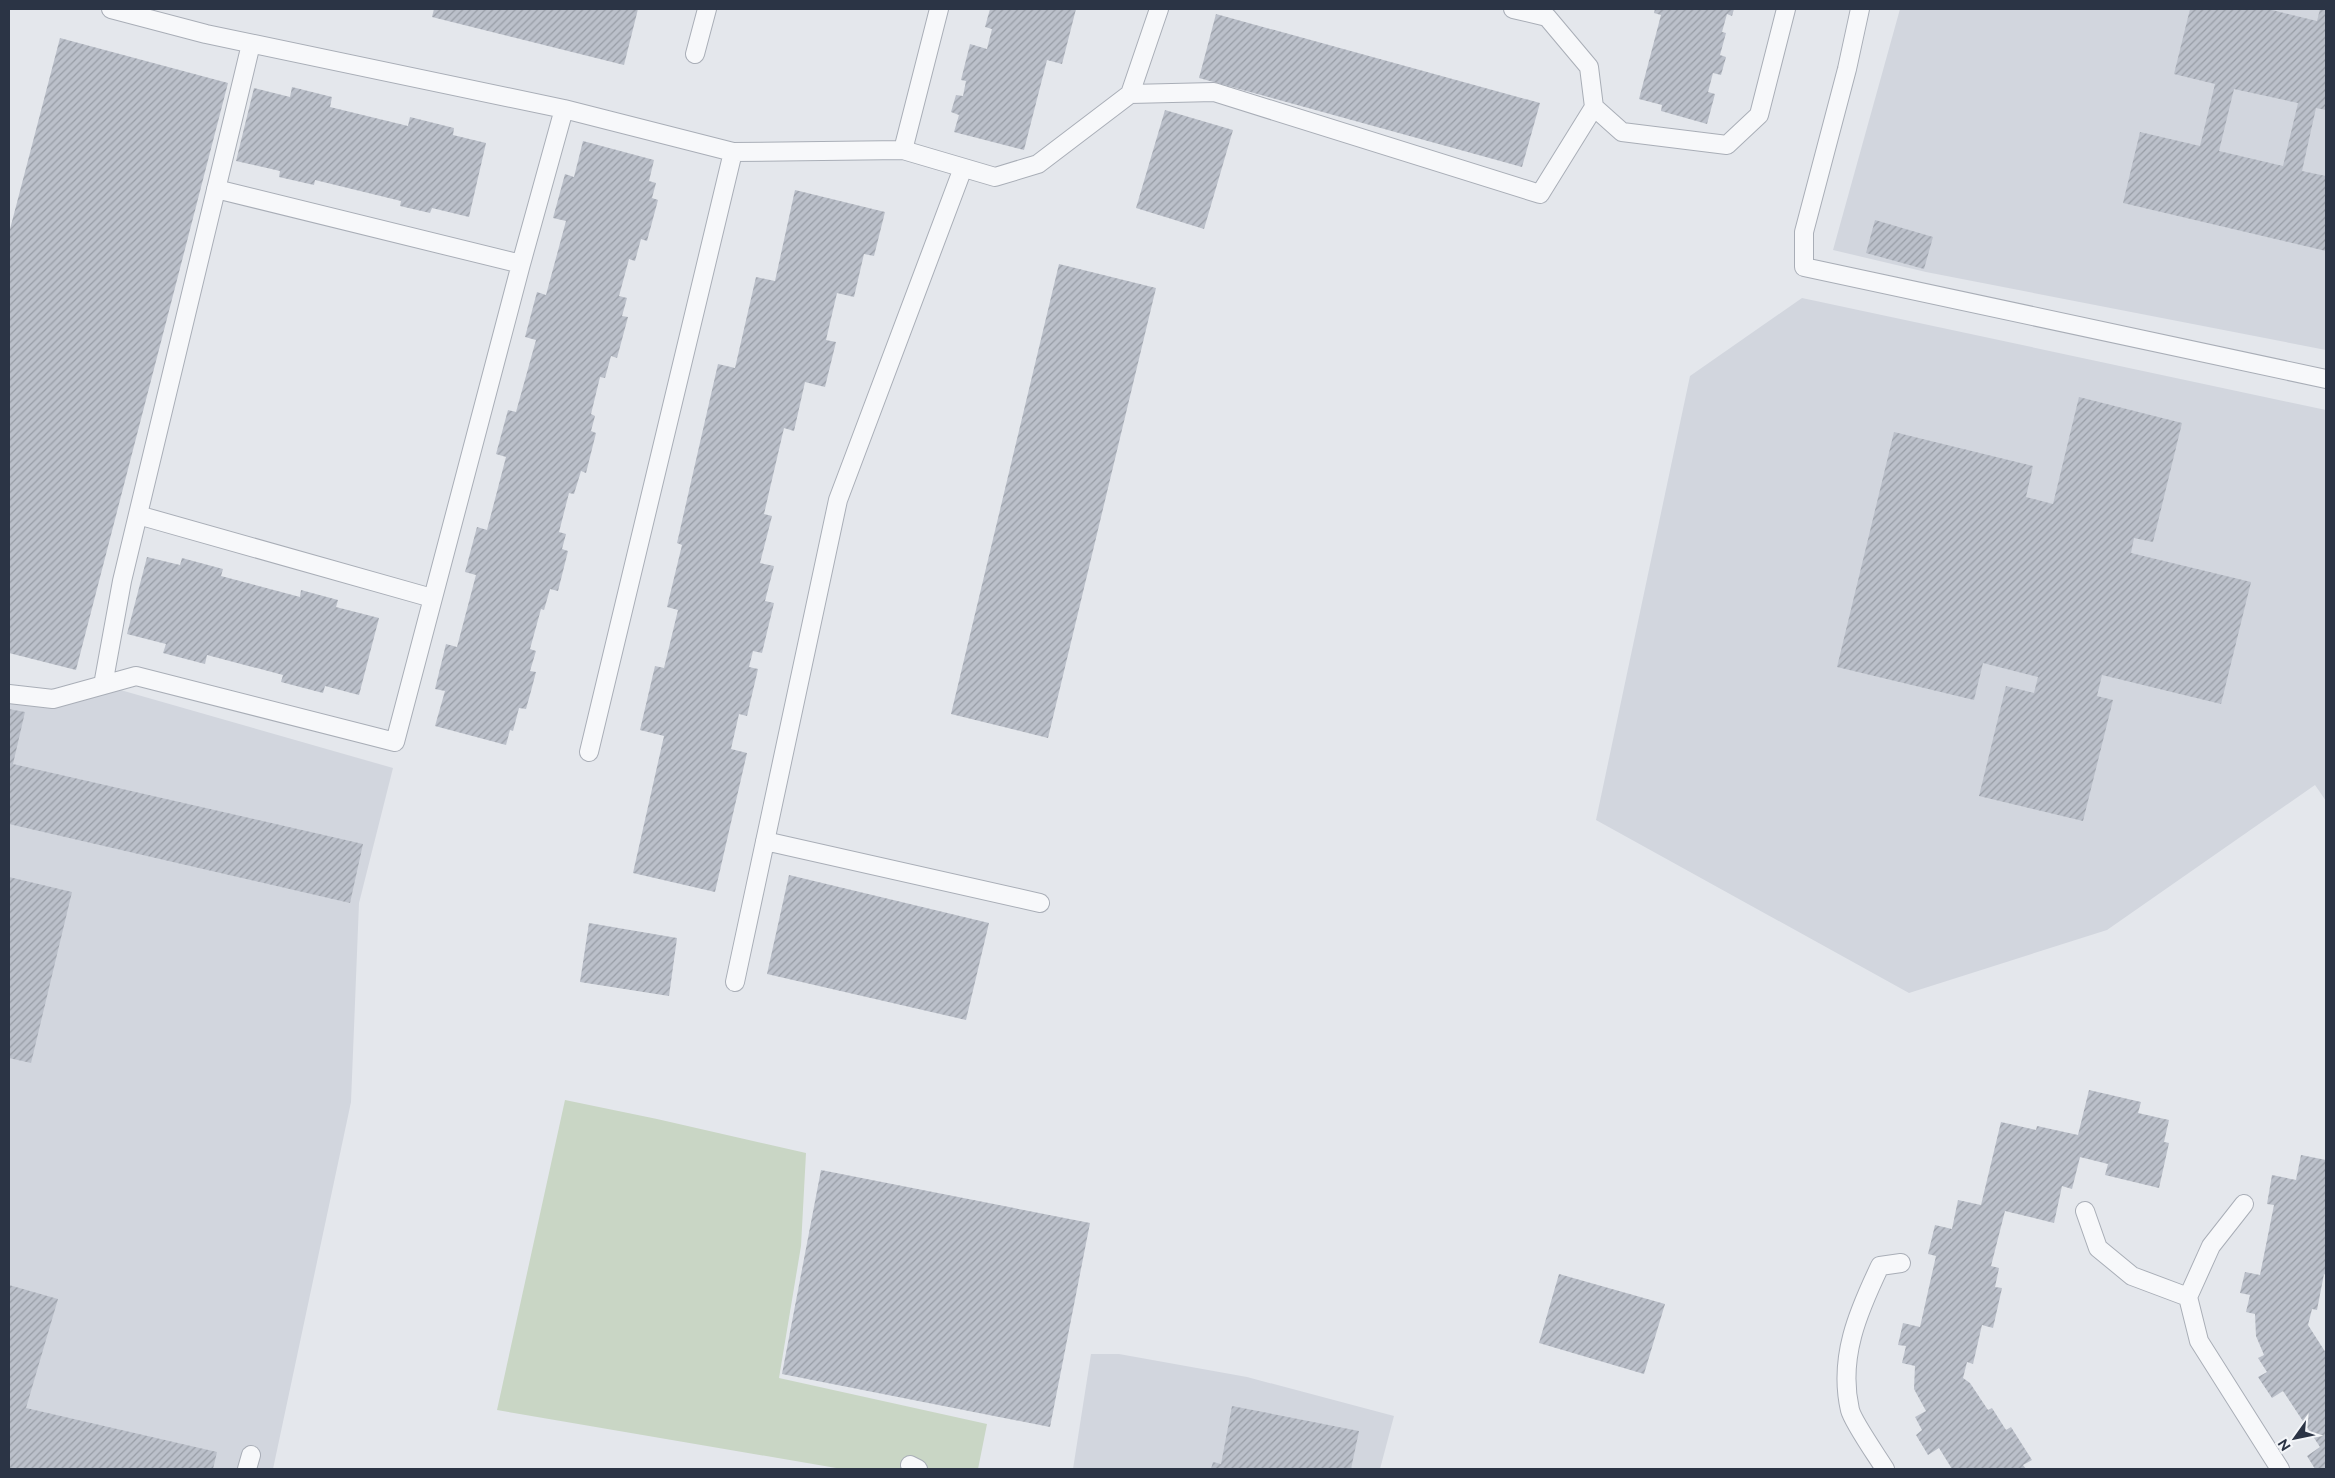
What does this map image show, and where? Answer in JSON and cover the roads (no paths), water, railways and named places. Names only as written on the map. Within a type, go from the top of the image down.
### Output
[{"type":"lane","points":[[111,9],[251,44],[564,109],[733,152],[903,150],[995,177],[1038,164],[1130,94],[1159,9]]},
{"type":"lane","points":[[695,54],[707,9]]},
{"type":"lane","points":[[903,150],[939,9]]},
{"type":"lane","points":[[1130,94],[1214,92],[1540,194],[1594,106],[1589,67],[1547,17],[1513,9]]},
{"type":"lane","points":[[1594,106],[1622,132],[1727,145],[1759,115],[1786,9]]},
{"type":"lane","points":[[1860,9],[1804,232],[1804,267],[2326,379]]},
{"type":"lane","points":[[102,685],[122,581],[251,44]]},
{"type":"lane","points":[[9,694],[53,699],[136,676],[395,742],[521,264],[564,109]]},
{"type":"lane","points":[[589,752],[733,152]]},
{"type":"lane","points":[[734,982],[838,500],[963,168]]},
{"type":"lane","points":[[216,189],[521,264]]},
{"type":"lane","points":[[138,516],[432,598]]},
{"type":"lane","points":[[765,841],[1040,903]]},
{"type":"lane","points":[[2244,1204],[2211,1246],[2188,1296],[2199,1342],[2280,1469]]},
{"type":"lane","points":[[2086,1211],[2098,1248],[2132,1276],[2188,1296]]},
{"type":"lane","points":[[1885,1469],[1850,1411],[1846,1363],[1857,1316],[1880,1266],[1901,1264]]}]
